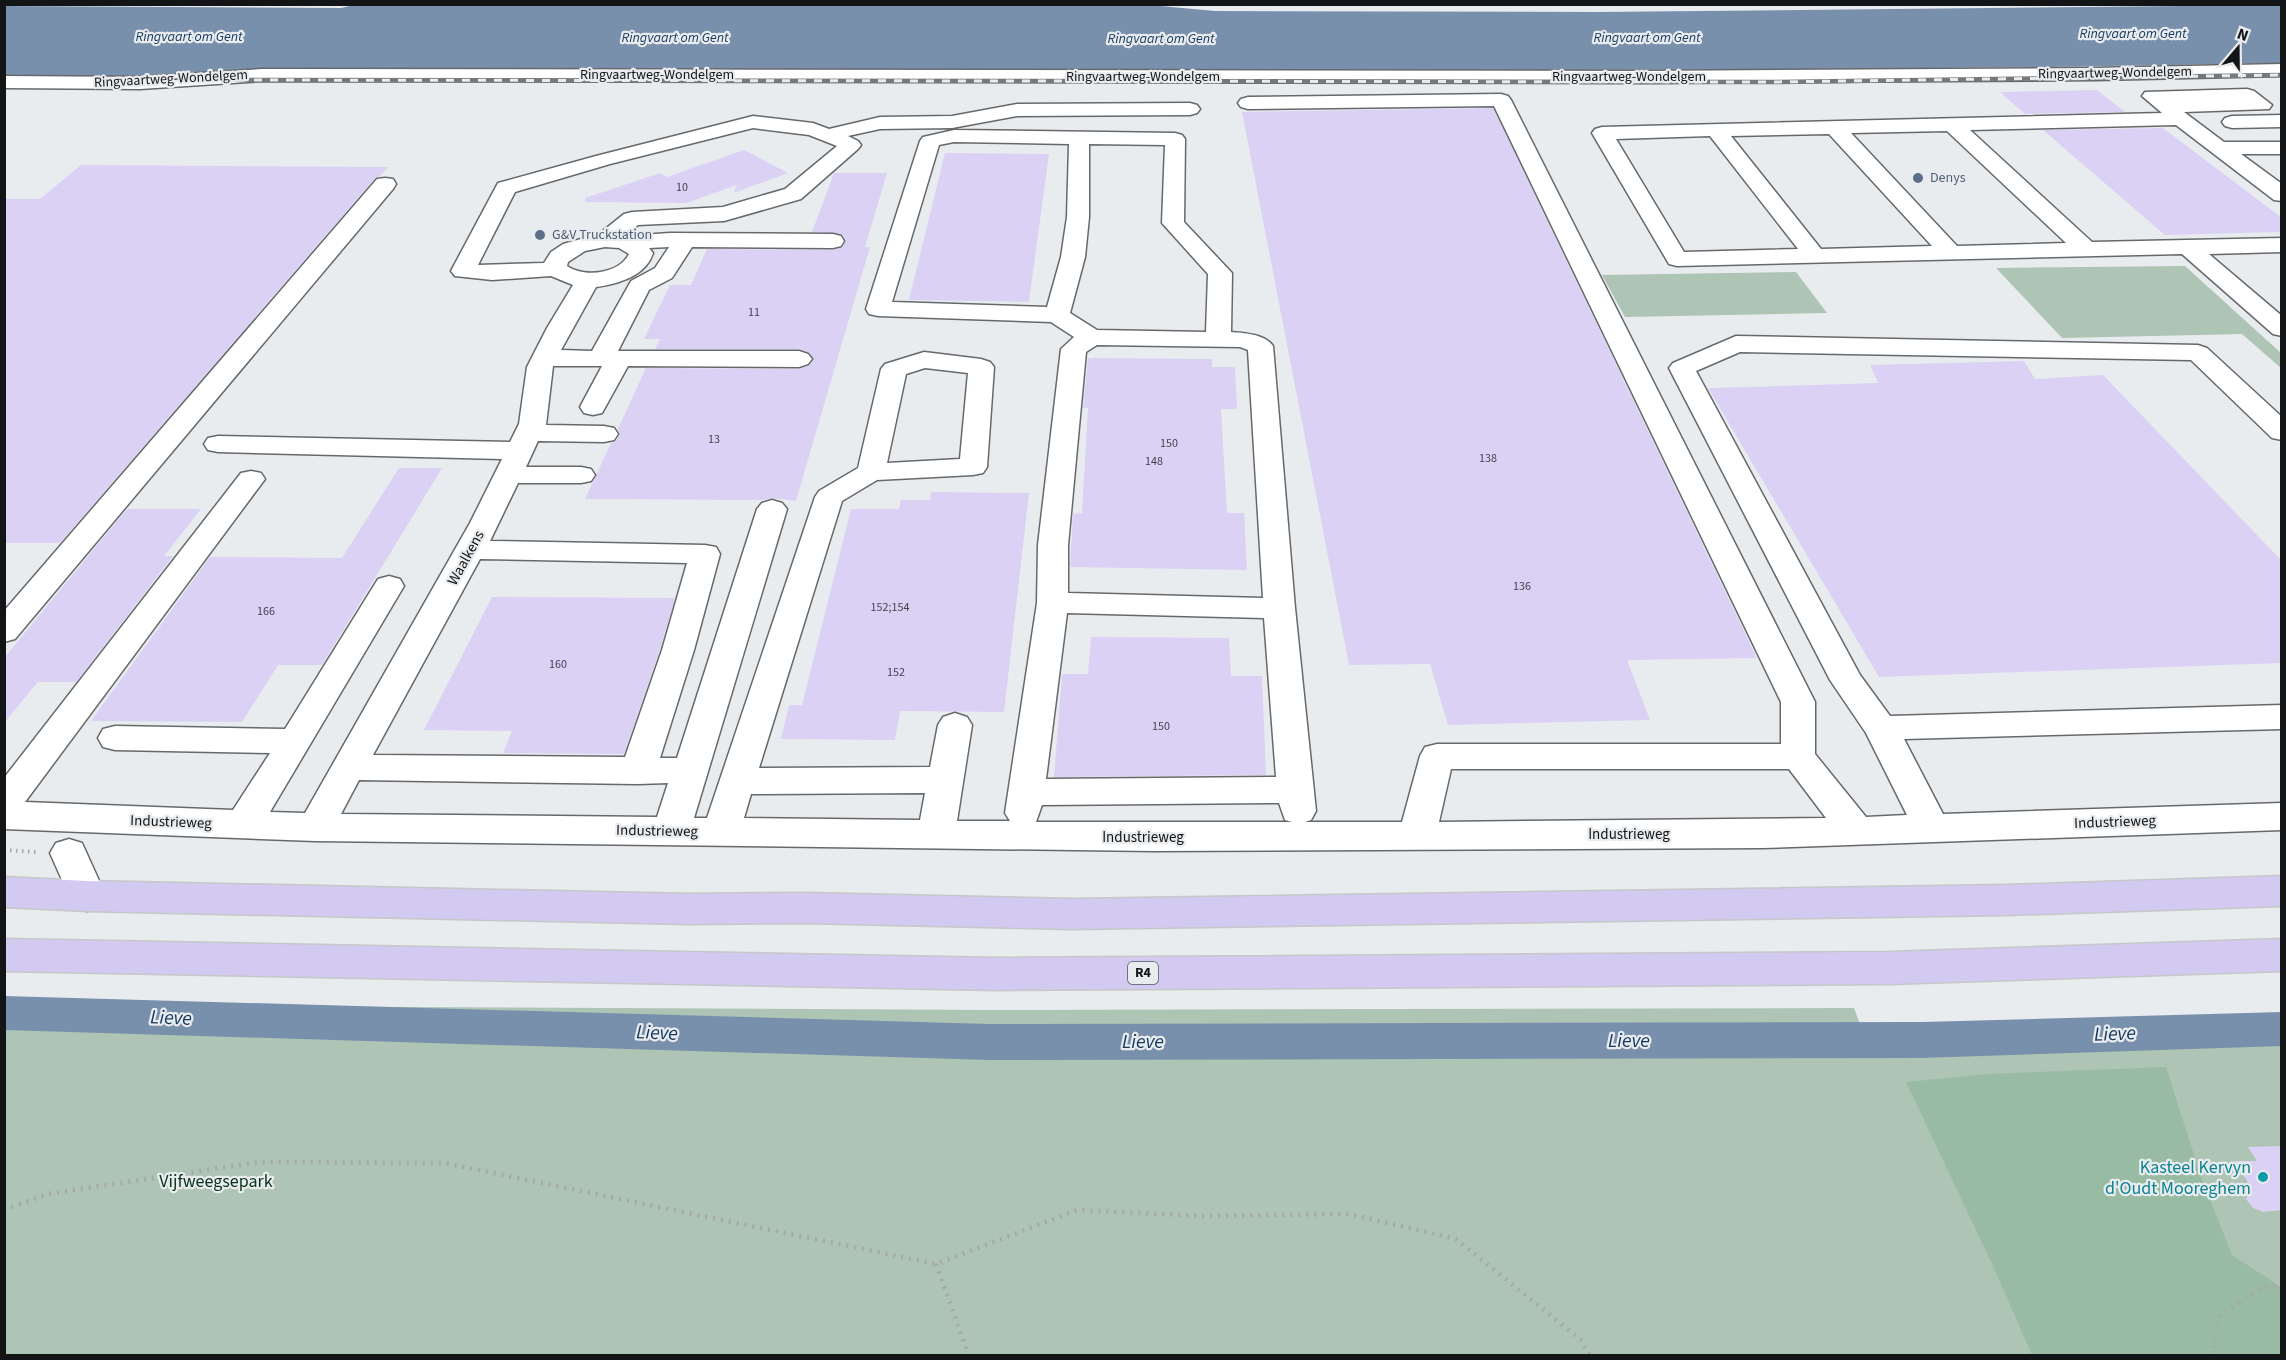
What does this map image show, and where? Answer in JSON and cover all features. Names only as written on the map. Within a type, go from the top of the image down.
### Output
[{"type":"highway","points":[[4,892],[87,896],[688,909],[805,908],[1072,914],[1936,902],[2282,891]]},
{"type":"highway","name":"R4","points":[[4,955],[996,974],[1889,968],[2282,955]]},
{"type":"street","name":"Ringvaartweg-Wondelgem","points":[[9,90],[262,75],[1658,77],[2096,74],[2282,70]]},
{"type":"street","points":[[1248,103],[1501,100],[1798,702],[1798,757],[1856,830]]},
{"type":"street","points":[[828,135],[880,123],[952,122],[1017,110],[1190,109]]},
{"type":"street","points":[[2177,116],[2282,195]]},
{"type":"street","points":[[2282,121],[2177,116],[1953,125],[1602,133],[1677,260],[2282,245]]},
{"type":"street","points":[[605,240],[632,219],[724,214],[793,194],[850,145],[813,129],[753,122],[507,188],[463,271],[492,273],[556,269],[571,278],[589,279],[611,276],[634,266],[639,260],[641,253],[637,247],[629,243]]},
{"type":"street","points":[[1953,125],[2087,249]]},
{"type":"street","points":[[1835,128],[1951,253]]},
{"type":"street","points":[[1716,130],[1815,256]]},
{"type":"street","points":[[1218,340],[1220,273],[1173,223],[1175,139],[954,136],[930,141],[879,309],[1057,315],[1091,337],[1218,340],[1242,340],[1260,346],[1295,790],[1302,837]]},
{"type":"street","points":[[1057,315],[1073,257],[1078,216],[1079,138]]},
{"type":"street","points":[[2220,148],[2282,148]]},
{"type":"street","points":[[2254,174],[2282,173]]},
{"type":"street","points":[[10,619],[385,184]]},
{"type":"street","points":[[556,269],[555,263],[567,250],[578,245],[605,240],[629,243],[685,240],[833,241]]},
{"type":"street","points":[[593,407],[639,286],[664,273],[685,240]]},
{"type":"street","points":[[2187,247],[2282,329]]},
{"type":"street","name":"Waalkens","points":[[315,827],[471,550],[533,424],[540,367],[559,328],[589,279]]},
{"type":"street","points":[[1019,836],[1053,603],[1053,544],[1074,349],[1091,337]]},
{"type":"street","points":[[1932,828],[1881,728],[1846,680],[1682,368],[1736,344],[2198,352],[2282,432]]},
{"type":"street","points":[[544,358],[799,359]]},
{"type":"street","points":[[721,832],[829,497],[871,472],[973,467],[981,367],[924,360],[894,369],[871,472]]},
{"type":"street","points":[[218,444],[519,453],[604,434]]},
{"type":"street","points":[[519,453],[581,475]]},
{"type":"street","points":[[4,804],[251,479]]},
{"type":"street","points":[[671,832],[772,509]]},
{"type":"street","points":[[471,550],[705,554],[678,650],[638,771]]},
{"type":"street","points":[[243,825],[389,586]]},
{"type":"street","points":[[1053,603],[1280,608]]},
{"type":"street","points":[[1881,728],[2282,717]]},
{"type":"street","points":[[936,835],[955,725]]},
{"type":"street","points":[[115,738],[294,741]]},
{"type":"street","points":[[1417,836],[1437,756],[1798,757]]},
{"type":"street","points":[[349,767],[691,771]]},
{"type":"street","points":[[738,781],[945,780]]},
{"type":"street","points":[[1026,792],[1295,790]]},
{"type":"street","name":"Industrieweg","points":[[4,815],[315,827],[1019,836],[1302,837],[1763,834],[2282,816]]},
{"type":"street","points":[[69,854],[87,896]]},
{"type":"path","points":[[4,1210],[47,1194],[260,1162],[445,1163],[936,1264],[1077,1210],[1203,1216],[1349,1214],[1456,1239],[1581,1340],[1590,1356]]},
{"type":"path","points":[[936,1264],[969,1356]]},
{"type":"path","points":[[2214,1356],[2217,1318],[2260,1288],[2282,1286]]},
{"type":"green space","points":[[2185,266],[2281,353],[2281,368],[2242,334],[2062,338],[1996,268]]},
{"type":"green space","points":[[1796,272],[1827,313],[1625,317],[1602,275]]},
{"type":"green space","name":"Vijfweegsepark","points":[[5,1005],[993,1010],[1854,1008],[1871,1053],[2053,1052],[2281,1044],[2281,1355],[5,1356]]},
{"type":"green space","points":[[2166,1067],[2201,1177],[2232,1255],[2281,1287],[2281,1355],[2032,1355],[1993,1266],[1906,1082],[1989,1074]]},
{"type":"water","name":"Ringvaart om Gent","points":[[358,4],[1139,4],[1215,11],[1597,12],[2282,5],[2281,63],[1698,70],[635,69],[5,78],[5,6],[341,8]]},
{"type":"building","points":[[2097,90],[2125,112],[2025,114],[2000,92]]},
{"type":"building","points":[[1493,108],[1757,658],[1627,660],[1650,720],[1448,725],[1430,664],[1349,665],[1242,112]]},
{"type":"building","points":[[2163,128],[2282,218],[2282,232],[2165,235],[2043,130]]},
{"type":"building","points":[[744,150],[788,173],[733,193],[737,185],[686,203],[585,202],[585,198],[660,173],[667,177]]},
{"type":"building","points":[[945,153],[1049,154],[1029,302],[909,300]]},
{"type":"building","points":[[81,165],[388,167],[375,178],[60,543],[4,543],[4,199],[40,199]]},
{"type":"building","points":[[834,173],[887,173],[865,247],[870,247],[796,501],[773,498],[763,500],[585,499],[611,443],[616,441],[620,435],[618,429],[646,368],[799,369],[809,366],[814,360],[810,353],[799,349],[655,349],[660,339],[644,339],[670,285],[691,285],[707,249],[833,250],[843,247],[846,240],[842,234],[812,232]]},
{"type":"building","points":[[1088,358],[1212,359],[1212,367],[1235,367],[1237,409],[1221,409],[1227,513],[1244,513],[1247,570],[1070,567],[1073,514],[1082,513],[1088,408],[1083,408]]},
{"type":"building","points":[[2024,361],[2035,379],[2103,375],[2282,561],[2282,663],[1879,677],[1708,388],[1878,383],[1870,365]]},
{"type":"building","points":[[399,468],[442,468],[322,665],[278,665],[242,722],[91,721],[210,557],[342,558]]},
{"type":"building","points":[[931,492],[1029,493],[1004,712],[900,711],[895,740],[781,739],[789,705],[802,705],[851,509],[899,509],[901,500],[930,500]]},
{"type":"building","points":[[127,509],[201,509],[164,556],[173,556],[76,682],[38,682],[4,723],[4,658]]},
{"type":"building","points":[[492,597],[675,598],[624,754],[503,753],[512,731],[424,730]]},
{"type":"building","points":[[1091,637],[1229,638],[1231,676],[1262,676],[1266,775],[1054,777],[1062,674],[1088,674]]},
{"type":"building","name":"Kasteel Kervyn d'Oudt Mooreghem","points":[[2282,1146],[2282,1210],[2263,1212],[2253,1208],[2246,1199],[2252,1189],[2235,1161],[2257,1161],[2248,1147]]},
{"type":"waterway","name":"Lieve","points":[[4,1013],[989,1042],[1922,1040],[2282,1029]]},
{"type":"railway","points":[[238,80],[1771,82],[2282,75]]},
{"type":"place","name":"Denys","points":[[1918,178]]},
{"type":"place","name":"G&V Truckstation","points":[[540,235]]},
{"type":"place","name":"Kasteel Kervyn d'Oudt Mooreghem","points":[[2263,1177]]}]
